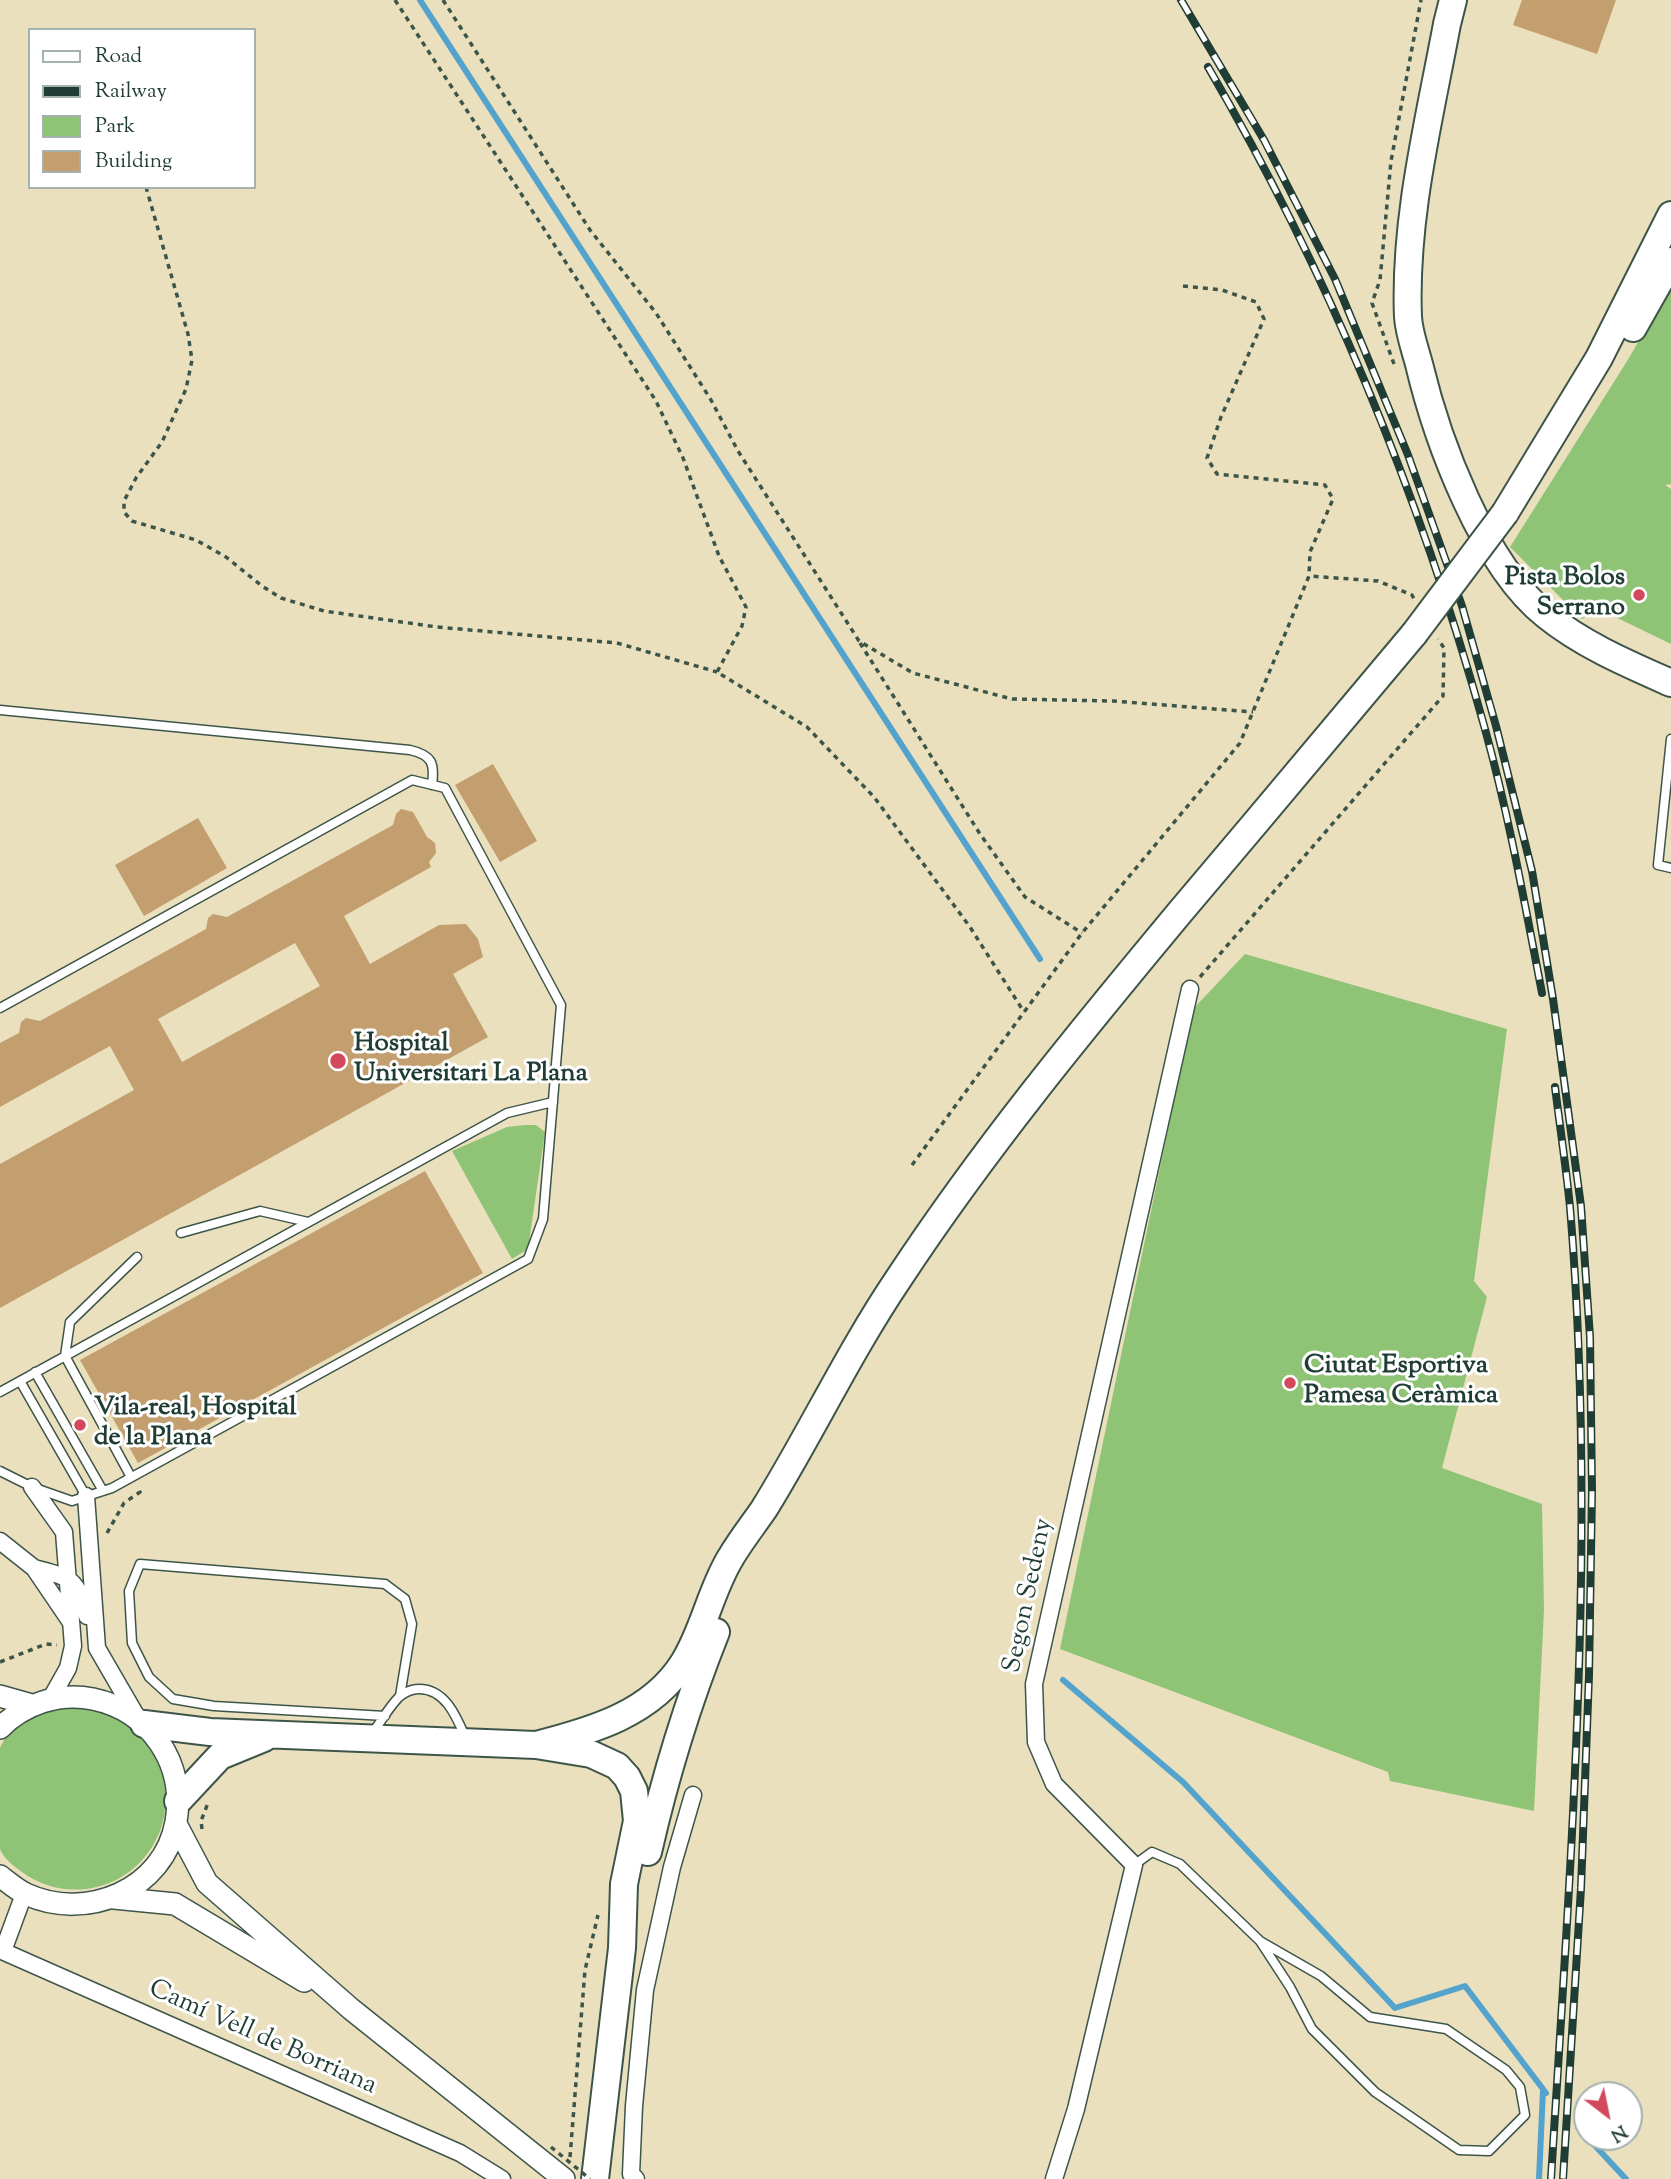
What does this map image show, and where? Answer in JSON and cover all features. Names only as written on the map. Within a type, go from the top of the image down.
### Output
[{"type":"highway","points":[[1453,0],[1410,229],[1408,320],[1428,404],[1472,513],[1502,568],[1545,615],[1609,655],[1671,683]]},
{"type":"highway","points":[[1505,513],[1599,358],[1671,215]]},
{"type":"highway","points":[[536,1745],[581,1734],[644,1704],[666,1684],[684,1662],[729,1559],[764,1509],[848,1359],[898,1278],[977,1165],[1092,1018],[1414,634],[1549,458],[1612,364],[1671,261]]},
{"type":"highway","points":[[622,1948],[656,1814],[702,1667],[764,1509]]},
{"type":"highway","points":[[140,1721],[210,1732],[536,1745],[592,1754],[617,1766],[634,1791],[637,1821],[624,1884],[622,1948],[592,2179]]},
{"type":"highway","points":[[177,1813],[220,1756],[275,1733]]},
{"type":"main road","points":[[0,1696],[41,1702],[80,1697],[110,1703],[140,1721],[163,1746],[174,1772],[177,1813],[207,1882],[351,2009],[567,2172]]},
{"type":"main road","points":[[0,1728],[9,1719],[41,1702]]},
{"type":"main road","points":[[114,1898],[142,1880],[163,1855],[177,1813]]},
{"type":"main road","points":[[0,1876],[24,1894],[53,1904],[84,1905],[114,1898],[175,1904],[351,2009]]},
{"type":"street","name":"Segon Sedeny","points":[[1134,1864],[1054,1784],[1036,1742],[1034,1684],[1190,989]]},
{"type":"street","points":[[32,1487],[64,1532],[73,1646],[68,1668],[41,1702]]},
{"type":"street","points":[[86,1496],[97,1648]]},
{"type":"street","points":[[0,1541],[34,1568],[71,1623]]},
{"type":"street","points":[[34,1568],[68,1577],[80,1592],[97,1648],[140,1721]]},
{"type":"street","points":[[636,2179],[631,2175],[634,2106],[645,1990],[672,1867],[693,1795]]},
{"type":"street","points":[[1054,2179],[1076,2109],[1134,1864]]},
{"type":"street","points":[[1,1950],[24,1894]]},
{"type":"street","name":"Camí Vell de Borriana","points":[[1,1950],[460,2153],[502,2179]]},
{"type":"lane","points":[[0,710],[410,750],[424,753],[430,760],[433,771],[432,785]]},
{"type":"lane","points":[[1671,739],[1658,865],[1671,868]]},
{"type":"lane","points":[[0,1008],[412,779],[445,788],[561,1005],[544,1219],[528,1259],[103,1491],[72,1501],[32,1487],[0,1471]]},
{"type":"lane","points":[[0,1392],[507,1113],[553,1101]]},
{"type":"lane","points":[[181,1233],[260,1211],[308,1222]]},
{"type":"lane","points":[[131,1477],[65,1356],[70,1322],[137,1257]]},
{"type":"lane","points":[[35,1372],[103,1491]]},
{"type":"lane","points":[[20,1381],[86,1496]]},
{"type":"lane","points":[[385,1716],[214,1706],[173,1699],[149,1677],[132,1643],[129,1591],[140,1564],[385,1584],[405,1599],[412,1624],[400,1696]]},
{"type":"lane","points":[[368,1738],[400,1696],[410,1690],[424,1689],[441,1696],[456,1714],[467,1742]]},
{"type":"lane","points":[[1134,1864],[1152,1852],[1180,1864],[1260,1941],[1290,1987],[1312,2029],[1375,2092],[1459,2150],[1489,2151],[1525,2115],[1520,2087],[1506,2070],[1446,2029],[1370,2017],[1321,1976],[1260,1941]]},
{"type":"path","points":[[395,0],[656,401],[683,458],[719,556],[746,607],[741,626],[717,672]]},
{"type":"path","points":[[443,0],[590,230],[656,313],[711,400],[738,452],[980,834],[1026,897],[1082,933]]},
{"type":"path","points":[[1385,341],[1372,303],[1380,279],[1391,161],[1421,0]]},
{"type":"path","points":[[147,189],[188,334],[192,360],[186,389],[162,442],[136,478],[124,501],[124,512],[132,521],[196,540],[226,557],[281,598],[324,611],[437,627],[617,643],[717,672],[807,727],[874,797],[970,928],[1024,1012]]},
{"type":"path","points":[[1183,286],[1222,290],[1256,302],[1264,318],[1221,417],[1207,458],[1217,474],[1325,485],[1333,499],[1310,552],[1309,576]]},
{"type":"path","points":[[859,641],[914,673],[1012,699],[1113,701],[1253,712]]},
{"type":"path","points":[[107,1541],[107,1531],[124,1503],[140,1492],[131,1477]]},
{"type":"path","points":[[202,1832],[201,1821],[211,1795]]},
{"type":"path","points":[[567,2172],[585,1970],[601,1906]]},
{"type":"path","points":[[546,2154],[592,2179]]},
{"type":"green space","points":[[1671,285],[1671,484],[1665,485],[1671,489],[1671,644],[1599,609],[1582,619],[1510,547],[1629,358]]},
{"type":"green space","name":"Ciutat Esportiva Pamesa Ceràmica","points":[[1245,954],[1507,1029],[1474,1281],[1487,1297],[1442,1468],[1542,1504],[1544,1610],[1534,1811],[1390,1781],[1388,1772],[1060,1649],[1193,1009]]},
{"type":"green space","points":[[536,1125],[545,1132],[528,1249],[512,1259],[452,1151],[507,1127]]},
{"type":"green space","points":[[77,1707],[118,1719],[134,1730],[147,1743],[156,1759],[166,1794],[160,1830],[152,1847],[140,1862],[110,1883],[74,1890],[38,1882],[16,1868],[0,1849],[0,1748],[5,1738],[22,1723],[44,1713]]},
{"type":"building","points":[[1522,0],[1616,0],[1597,54],[1513,25]]},
{"type":"building","points":[[493,764],[537,841],[500,862],[455,785]]},
{"type":"building","points":[[401,809],[413,812],[427,837],[435,843],[436,853],[429,862],[431,867],[344,916],[370,964],[439,925],[466,924],[478,939],[483,957],[453,974],[488,1037],[0,1308],[0,1164],[134,1090],[110,1046],[0,1107],[0,1043],[19,1033],[21,1022],[26,1018],[40,1021],[206,929],[208,918],[213,914],[227,917],[393,825],[396,814]],"holes":[[[295,943],[320,986],[182,1062],[158,1019]]]},
{"type":"building","points":[[198,818],[227,868],[144,916],[115,865]]},
{"type":"building","points":[[425,1171],[483,1273],[138,1463],[80,1360]]},
{"type":"waterway","points":[[420,0],[1040,959]]},
{"type":"waterway","points":[[1063,1680],[1183,1782],[1395,2008],[1465,1986],[1546,2093]]},
{"type":"waterway","points":[[1539,2179],[1543,2090]]},
{"type":"waterway","points":[[1600,2151],[1626,2179]]},
{"type":"railway","points":[[1181,0],[1264,140],[1335,279],[1408,455],[1462,606],[1496,726],[1532,871],[1553,999],[1581,1206],[1590,1337],[1592,1491],[1589,1675],[1581,1888],[1563,2179]]},
{"type":"railway","points":[[1208,67],[1252,145],[1332,307],[1368,389],[1432,557],[1494,762],[1542,993]]},
{"type":"railway","points":[[1551,2179],[1573,1815],[1581,1571],[1578,1328],[1570,1207],[1555,1087]]},
{"type":"place","name":"Pista Bolos Serrano","points":[[1639,595]]},
{"type":"place","name":"Hospital Universitari La Plana","points":[[338,1061]]},
{"type":"place","name":"Ciutat Esportiva Pamesa Ceràmica","points":[[1290,1383]]},
{"type":"place","name":"Vila-real, Hospital de la Plana","points":[[80,1425]]}]
